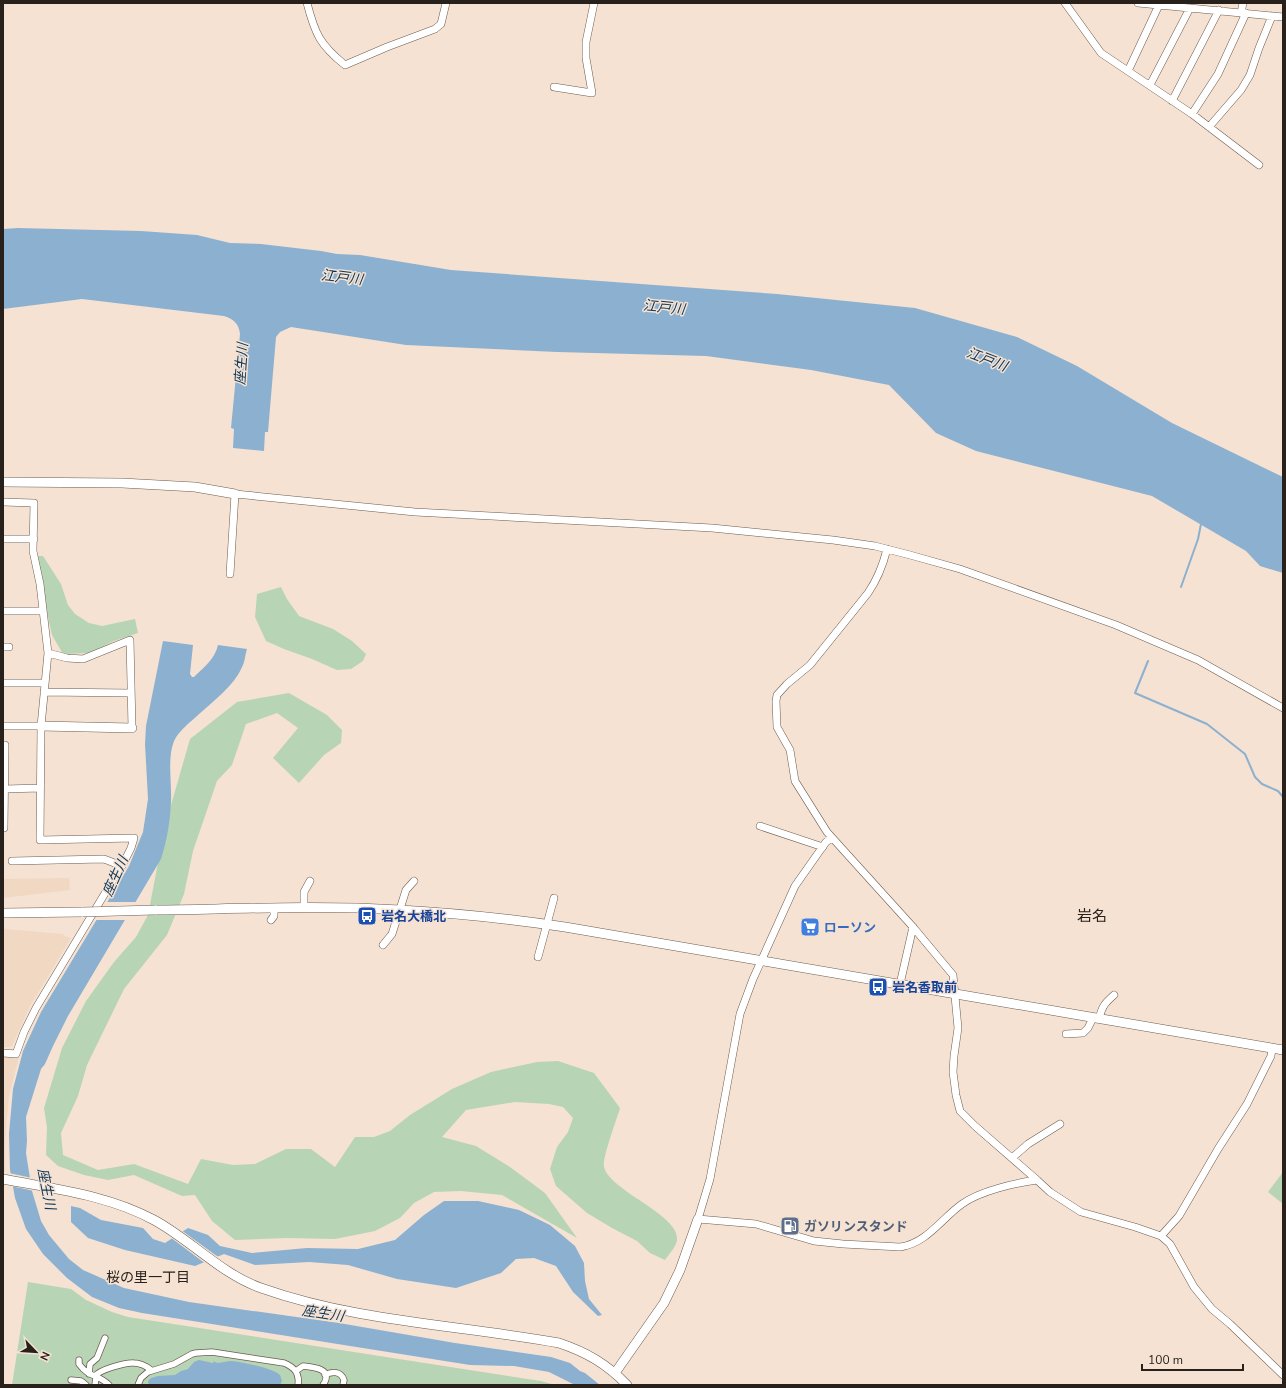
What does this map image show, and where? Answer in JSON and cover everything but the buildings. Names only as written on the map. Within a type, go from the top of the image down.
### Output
[{"type":"street","points":[[307,3],[313,27],[322,44],[341,65],[345,65],[387,47],[436,29],[441,24],[446,3]]},
{"type":"street","points":[[554,87],[592,93],[586,58],[586,42],[594,3]]},
{"type":"street","points":[[1065,3],[1101,53],[1192,114],[1259,165]]},
{"type":"street","points":[[1138,3],[1283,17]]},
{"type":"street","points":[[1192,114],[1218,74],[1243,13],[1243,3]]},
{"type":"street","points":[[1128,71],[1159,5]]},
{"type":"street","points":[[1150,85],[1190,8]]},
{"type":"street","points":[[1172,101],[1219,10]]},
{"type":"street","points":[[1209,127],[1241,90],[1250,75],[1272,16]]},
{"type":"street","points":[[3,482],[122,483],[195,487],[235,494],[415,512],[712,528],[833,540],[887,549],[960,570],[1116,625],[1198,660],[1283,708]]},
{"type":"street","points":[[230,574],[235,494]]},
{"type":"street","points":[[3,502],[34,503],[33,551],[40,584],[48,653],[41,726],[40,840],[134,838],[122,866],[36,1008],[24,1032],[16,1054],[3,1054]]},
{"type":"street","points":[[3,540],[34,540]]},
{"type":"street","points":[[887,549],[882,566],[868,594],[810,665],[782,689],[778,695],[776,701],[777,727],[790,750],[795,781],[827,832],[951,970],[953,975],[958,1028],[953,1072],[960,1111],[1050,1192],[1081,1212],[1161,1236],[1170,1244],[1194,1287],[1212,1309],[1230,1324],[1283,1375]]},
{"type":"street","points":[[3,611],[43,611]]},
{"type":"street","points":[[3,726],[132,728],[130,640],[83,659],[67,658],[48,653]]},
{"type":"street","points":[[3,683],[45,683]]},
{"type":"street","points":[[44,692],[132,693]]},
{"type":"street","points":[[3,745],[5,745],[3,828]]},
{"type":"street","points":[[5,789],[40,788]]},
{"type":"street","points":[[760,826],[822,847]]},
{"type":"street","points":[[615,1373],[652,1321],[680,1270],[710,1179],[740,1014],[761,961],[795,886],[822,847],[832,838]]},
{"type":"street","points":[[12,861],[104,860],[122,866]]},
{"type":"street","points":[[304,908],[304,892],[310,881]]},
{"type":"street","points":[[383,946],[392,934],[406,890],[414,881]]},
{"type":"street","points":[[538,957],[554,898]]},
{"type":"street","points":[[3,913],[304,908],[399,910],[479,916],[546,924],[1283,1050]]},
{"type":"street","points":[[271,920],[274,916],[274,909]]},
{"type":"street","points":[[900,984],[913,927]]},
{"type":"street","points":[[1066,1034],[1083,1033],[1096,1018],[1101,1008],[1114,995]]},
{"type":"street","points":[[1161,1236],[1178,1216],[1247,1104],[1271,1056],[1272,1048]]},
{"type":"street","points":[[1012,1158],[1028,1144],[1060,1124]]},
{"type":"street","points":[[6,1179],[99,1198],[126,1206],[156,1221],[239,1278],[260,1288],[279,1294],[366,1314],[558,1343],[588,1354],[615,1373],[627,1385]]},
{"type":"street","points":[[698,1219],[756,1224],[814,1240],[843,1244],[900,1247],[909,1246],[927,1235],[962,1204],[975,1196],[1020,1182],[1037,1180]]},
{"type":"street","points":[[95,1385],[90,1364],[97,1358],[105,1338]]},
{"type":"street","points":[[138,1385],[144,1374],[151,1370],[174,1364],[192,1354],[207,1352],[279,1362],[292,1367],[296,1371],[298,1385]]},
{"type":"street","points":[[79,1360],[80,1366],[93,1376],[103,1378],[109,1385]]},
{"type":"street","points":[[93,1376],[99,1372],[129,1363],[141,1364],[151,1370]]},
{"type":"street","points":[[296,1371],[303,1366],[318,1367],[324,1372],[325,1375],[325,1380],[322,1385]]},
{"type":"street","points":[[325,1375],[334,1372],[342,1376],[344,1380],[343,1385]]},
{"type":"street","points":[[71,1380],[81,1381],[84,1385]]},
{"type":"shaded area","points":[[69,878],[70,890],[3,898],[3,879]]},
{"type":"shaded area","points":[[3,927],[5,929],[63,934],[64,936],[71,938],[30,1006],[12,1046],[10,1047],[3,1047]]},
{"type":"shaded area","points":[[3,1057],[19,1057],[9,1095],[5,1142],[5,1172],[3,1171]]},
{"type":"green space","points":[[38,556],[43,556],[61,584],[68,605],[75,614],[89,623],[102,626],[135,619],[138,633],[114,641],[90,653],[63,654],[52,635],[45,603]]},
{"type":"green space","points":[[281,587],[287,599],[299,616],[333,629],[352,641],[366,654],[363,661],[351,669],[337,670],[266,641],[255,617],[257,594]]},
{"type":"green space","points":[[289,693],[327,715],[342,730],[341,743],[324,755],[299,783],[273,758],[298,728],[277,713],[246,724],[232,765],[217,781],[193,851],[184,894],[167,935],[124,989],[87,1065],[78,1096],[61,1133],[63,1155],[98,1170],[134,1164],[188,1184],[201,1159],[233,1165],[255,1164],[286,1149],[311,1149],[335,1167],[355,1137],[374,1137],[390,1131],[410,1115],[452,1089],[491,1072],[537,1062],[558,1061],[594,1073],[620,1108],[607,1147],[604,1167],[609,1176],[618,1185],[656,1212],[675,1230],[677,1242],[665,1260],[650,1253],[637,1241],[587,1213],[556,1186],[550,1169],[557,1147],[568,1132],[573,1118],[563,1107],[549,1104],[515,1102],[466,1110],[442,1137],[476,1146],[510,1167],[545,1193],[577,1238],[502,1195],[461,1191],[434,1192],[414,1203],[400,1218],[375,1231],[335,1239],[287,1238],[235,1240],[212,1221],[195,1195],[182,1196],[134,1175],[108,1180],[84,1175],[58,1166],[46,1155],[47,1127],[44,1108],[62,1048],[86,1001],[114,962],[136,937],[148,915],[165,826],[190,739],[237,702]]},
{"type":"green space","points":[[1283,1172],[1283,1204],[1268,1192]]},
{"type":"green space","points":[[28,1282],[71,1289],[86,1300],[112,1312],[128,1317],[541,1381],[555,1385],[12,1385]]},
{"type":"water","points":[[18,228],[141,231],[197,235],[230,243],[261,244],[337,254],[360,255],[451,270],[777,294],[915,308],[1017,337],[1077,366],[1172,423],[1283,477],[1283,573],[1260,566],[1246,551],[1152,496],[976,451],[936,433],[889,385],[811,370],[706,356],[557,352],[406,345],[291,327],[280,332],[276,337],[268,432],[265,432],[264,451],[233,448],[234,429],[231,428],[240,334],[235,322],[224,316],[82,299],[3,309],[3,229]]},
{"type":"water","points":[[163,641],[193,645],[190,674],[192,677],[194,677],[209,662],[217,650],[218,645],[247,649],[239,674],[222,693],[184,727],[174,741],[170,763],[170,817],[167,838],[161,859],[68,1016],[45,1064],[41,1069],[26,1117],[26,1153],[32,1191],[41,1221],[49,1235],[69,1259],[83,1270],[124,1288],[189,1302],[339,1323],[455,1343],[551,1357],[570,1363],[600,1385],[575,1385],[549,1372],[514,1366],[470,1365],[142,1313],[119,1308],[92,1297],[67,1278],[43,1254],[26,1229],[15,1198],[10,1170],[9,1134],[13,1089],[23,1051],[41,1012],[129,866],[143,832],[148,799],[145,744],[146,726]]},
{"type":"water","points":[[444,1201],[478,1201],[519,1210],[550,1225],[575,1246],[584,1263],[585,1281],[589,1299],[602,1315],[598,1316],[573,1292],[556,1266],[534,1258],[516,1259],[501,1273],[456,1288],[397,1279],[348,1265],[309,1262],[255,1265],[224,1254],[195,1266],[125,1250],[88,1238],[71,1222],[71,1206],[80,1208],[101,1220],[143,1228],[153,1239],[165,1243],[188,1228],[208,1235],[220,1246],[252,1253],[307,1248],[358,1249],[395,1240],[424,1215]]},
{"type":"water","points":[[199,1360],[213,1363],[214,1361],[219,1363],[231,1361],[257,1366],[276,1372],[280,1375],[282,1381],[280,1385],[149,1385],[148,1381],[151,1378],[175,1375],[188,1369],[194,1362]]},
{"type":"pier","points":[[104,902],[139,902],[128,920],[95,920]]},
{"type":"pier","points":[[9,1173],[32,1178],[34,1191],[11,1186]]},
{"type":"pier","points":[[181,1230],[220,1258],[206,1264],[170,1237]]},
{"type":"waterway","points":[[1181,587],[1198,539],[1201,524]]},
{"type":"waterway","points":[[1148,661],[1135,693],[1207,724],[1245,754],[1255,777],[1262,784],[1278,791],[1283,797]]},
{"type":"place","name":"岩名大橋北","points":[[367,916]]},
{"type":"place","name":"ローソン","points":[[810,927]]},
{"type":"place","name":"岩名香取前","points":[[878,987]]},
{"type":"place","name":"ガソリンスタンド","points":[[790,1226]]},
{"type":"district","name":"岩名","points":[[1092,916]]},
{"type":"district","name":"桜の里一丁目","points":[[148,1277]]},
{"type":"water label","name":"江戸川","points":[[342,277]]},
{"type":"water label","name":"江戸川","points":[[664,307]]},
{"type":"water label","name":"江戸川","points":[[987,359]]},
{"type":"water label","name":"座生川","points":[[241,364]]},
{"type":"water label","name":"座生川","points":[[115,876]]},
{"type":"water label","name":"座生川","points":[[47,1189]]},
{"type":"water label","name":"座生川","points":[[323,1313]]}]
